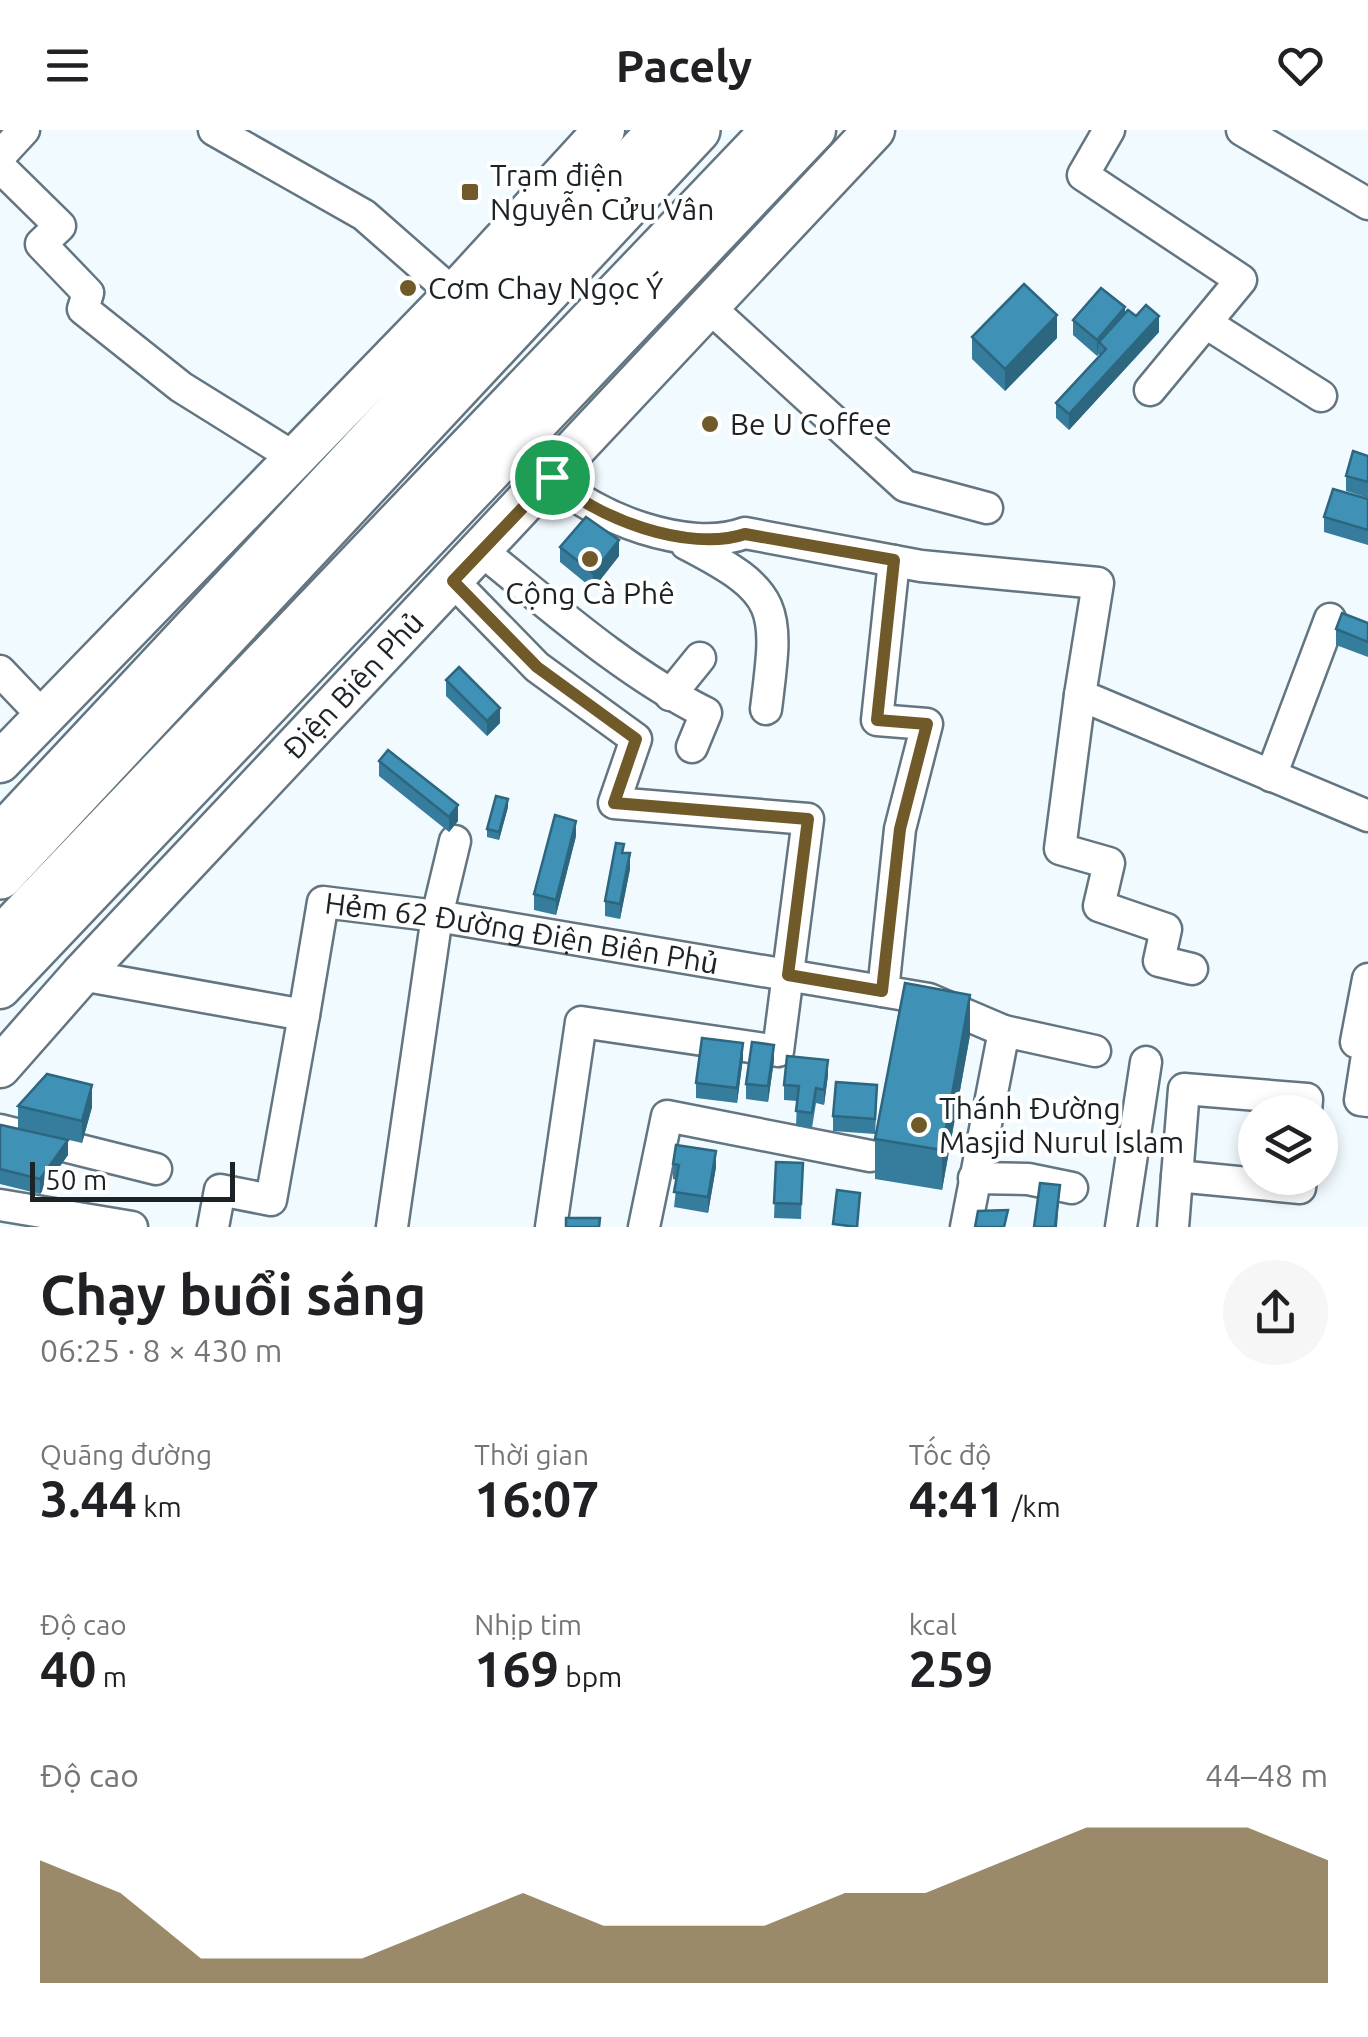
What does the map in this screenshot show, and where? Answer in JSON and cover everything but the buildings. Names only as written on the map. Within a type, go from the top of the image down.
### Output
[{"type":"highway","points":[[0,876],[697,130]]},
{"type":"highway","points":[[0,941],[775,130]]},
{"type":"main road","points":[[0,762],[42,714],[454,294],[604,130]]},
{"type":"main road","points":[[0,835],[658,130]]},
{"type":"main road","name":"Điện Biên Phủ","points":[[0,988],[816,130]]},
{"type":"main road","name":"Điện Biên Phủ","points":[[0,1067],[81,974],[874,130]]},
{"type":"street","points":[[0,156],[24,130]]},
{"type":"street","points":[[214,130],[364,215],[454,294]]},
{"type":"street","points":[[1109,130],[1083,175],[1242,280],[1150,390]]},
{"type":"street","points":[[1242,130],[1368,204]]},
{"type":"street","points":[[0,167],[60,226],[41,244],[88,293],[83,308],[181,387],[294,458]]},
{"type":"street","points":[[708,306],[905,486],[986,508]]},
{"type":"street","points":[[1206,323],[1321,396]]},
{"type":"street","points":[[552,477],[574,499],[670,536],[740,572],[764,600],[776,637],[766,709]]},
{"type":"street","points":[[670,536],[722,542],[745,534],[894,560],[1098,583],[1060,849],[1109,863],[1098,906],[1166,928],[1159,961],[1192,969]]},
{"type":"street","points":[[482,551],[670,695],[706,713],[692,746]]},
{"type":"street","points":[[882,991],[900,829],[927,724],[877,720],[894,560]]},
{"type":"street","points":[[453,581],[537,667],[636,739],[614,803],[808,819],[778,1052],[581,1022],[551,1227]]},
{"type":"street","points":[[1271,776],[1330,619]]},
{"type":"street","points":[[670,695],[700,658]]},
{"type":"street","points":[[0,671],[42,714]]},
{"type":"street","points":[[1080,695],[1368,816]]},
{"type":"street","points":[[392,1227],[436,916],[455,840]]},
{"type":"street","name":"Hẻm 62 Đường Điện Biên Phủ","points":[[304,1015],[323,902],[436,916],[930,999],[1004,1031],[1095,1052]]},
{"type":"street","points":[[81,974],[304,1015],[271,1200],[220,1190],[213,1227]]},
{"type":"street","points":[[1368,979],[1360,1100],[1368,1101]]},
{"type":"street","points":[[966,1227],[1004,1031]]},
{"type":"street","points":[[1121,1227],[1146,1062]]},
{"type":"street","points":[[1173,1227],[1184,1089],[1238,1097]]},
{"type":"street","points":[[644,1227],[667,1116],[870,1156]]},
{"type":"street","points":[[0,1130],[156,1169]]},
{"type":"street","points":[[1177,1176],[1238,1182]]},
{"type":"street","points":[[974,1178],[1028,1179],[1072,1188]]},
{"type":"street","points":[[0,1205],[130,1227]]},
{"type":"place","name":"Trạm điện Nguyễn Cửu Vân","points":[[470,192]]},
{"type":"place","name":"Cơm Chay Ngọc Ý","points":[[408,288]]},
{"type":"place","name":"Be U Coffee","points":[[710,424]]},
{"type":"place","name":"Cộng Cà Phê","points":[[590,559]]},
{"type":"place","name":"Thánh Đường Masjid Nurul Islam","points":[[919,1125]]},
{"type":"route","points":[[552,477],[574,499],[670,536],[722,542],[745,534],[894,560],[877,720],[927,724],[900,829],[882,991],[788,975],[808,819],[614,803],[636,739],[537,667],[453,581],[552,477]]}]
